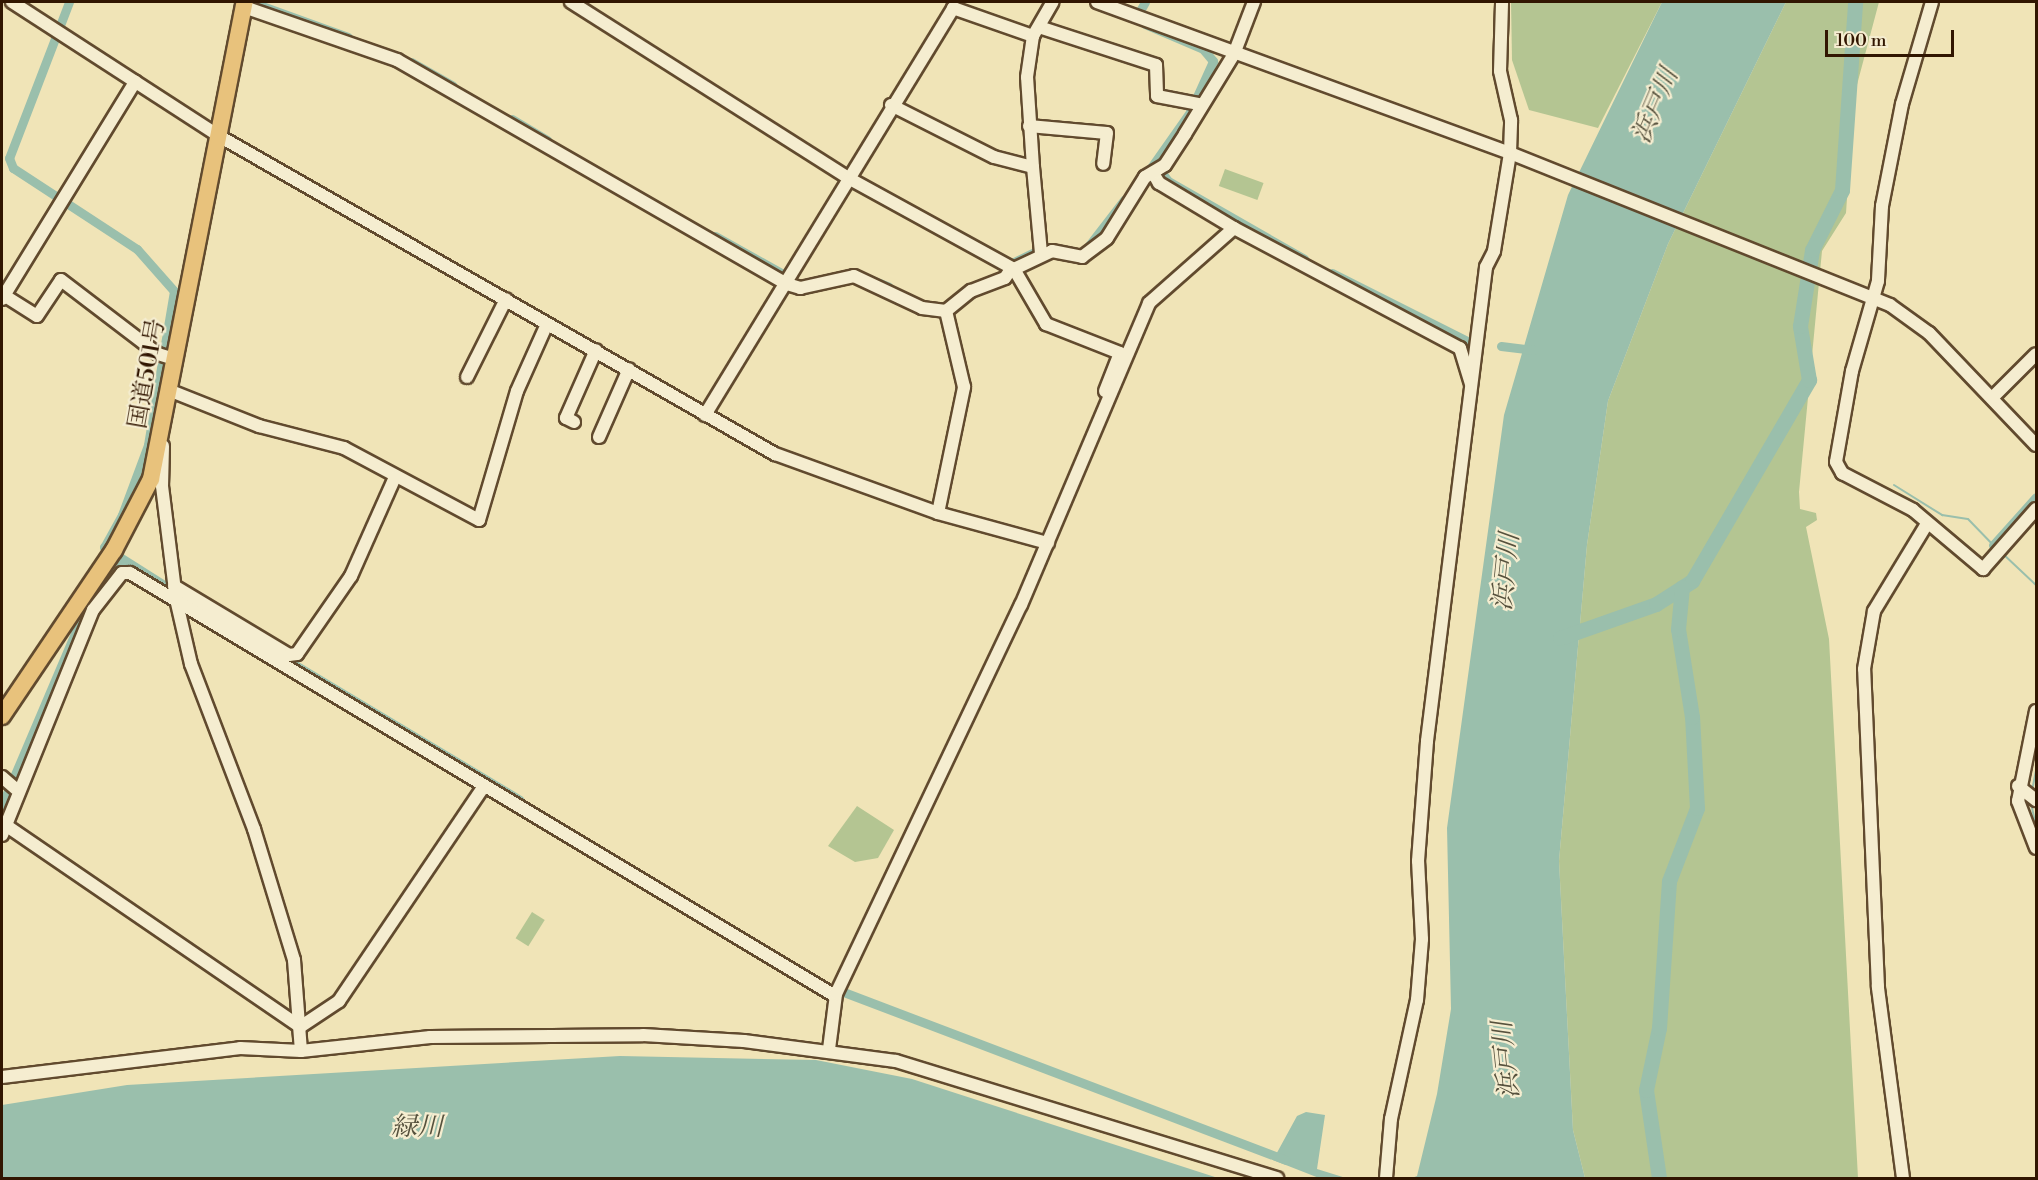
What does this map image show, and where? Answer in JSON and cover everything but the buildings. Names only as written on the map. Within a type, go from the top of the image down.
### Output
[{"type":"highway","name":"国道501号","points":[[2,716],[112,553],[151,479],[171,391],[167,356],[219,136],[245,4]]},
{"type":"street","points":[[12,2],[219,136],[775,454],[938,513],[1048,543]]},
{"type":"street","points":[[571,2],[850,179],[1013,269],[1046,324],[1120,353],[1104,391],[1111,394]]},
{"type":"street","points":[[1040,251],[1029,126],[1027,50],[1053,2]]},
{"type":"street","points":[[1097,2],[1515,156],[1874,298],[1915,321],[2037,445]]},
{"type":"street","points":[[245,4],[397,60],[800,288],[854,276],[922,308],[946,311],[971,291],[1005,278],[1013,269],[1040,251],[1089,254],[1107,238],[1156,170],[1196,102],[1233,54],[1254,2]]},
{"type":"street","points":[[1386,1179],[1391,1119],[1417,1000],[1421,799],[1486,267],[1494,252],[1515,156],[1511,120],[1500,71],[1502,2]]},
{"type":"street","points":[[1932,2],[1882,206],[1874,298],[1852,370],[1836,462],[1842,474],[1878,489],[1927,524],[1983,569],[2037,509]]},
{"type":"street","points":[[705,415],[850,179],[891,105],[955,5],[1156,65],[1157,96],[1196,102]]},
{"type":"street","points":[[135,82],[62,203],[2,296],[37,316],[61,280],[167,356]]},
{"type":"street","points":[[891,105],[994,157],[1033,167]]},
{"type":"street","points":[[1029,126],[1107,133],[1100,160]]},
{"type":"street","points":[[1156,170],[1159,183],[1234,228],[1460,348],[1472,384]]},
{"type":"street","points":[[829,1049],[837,992],[1048,543],[1150,300],[1234,228]]},
{"type":"street","points":[[467,377],[506,299]]},
{"type":"street","points":[[938,513],[964,387],[946,311]]},
{"type":"street","points":[[171,391],[259,426],[333,443],[479,520],[517,391],[547,324]]},
{"type":"street","points":[[574,422],[566,418],[596,350]]},
{"type":"street","points":[[1992,398],[2037,354]]},
{"type":"street","points":[[599,437],[629,369]]},
{"type":"street","points":[[164,425],[162,486],[176,599],[191,664],[254,829],[294,960],[301,1051]]},
{"type":"street","points":[[174,586],[289,656],[297,654],[351,576],[395,477]]},
{"type":"street","points":[[1903,1179],[1878,987],[1865,651],[1874,611],[1927,524]]},
{"type":"street","points":[[300,1027],[3,830],[10,784],[93,610],[122,573],[176,599],[484,786],[837,992]]},
{"type":"street","points":[[2037,711],[2030,795],[2020,816],[2037,848]]},
{"type":"street","points":[[300,1027],[339,1001],[484,786]]},
{"type":"street","points":[[2,1077],[240,1048],[301,1051],[399,1039],[643,1035],[829,1049],[896,1061],[1277,1179]]},
{"type":"shaded area","points":[[1511,2],[1662,2],[1598,128],[1529,110],[1512,60]]},
{"type":"shaded area","points":[[1786,2],[1879,2],[1854,96],[1846,213],[1822,251],[1799,492],[1800,509],[1816,513],[1817,520],[1806,527],[1829,639],[1858,1178],[1585,1178],[1573,1130],[1559,861],[1587,545],[1608,401],[1668,244]]},
{"type":"shaded area","points":[[1225,169],[1264,183],[1257,200],[1219,186]]},
{"type":"shaded area","points":[[857,806],[894,830],[878,858],[855,862],[828,846]]},
{"type":"shaded area","points":[[532,912],[545,920],[528,946],[516,938]]},
{"type":"water","name":"浜戸川","points":[[1662,2],[1786,2],[1668,244],[1608,401],[1587,545],[1559,861],[1573,1130],[1585,1178],[1412,1178],[1417,1176],[1437,1094],[1451,1009],[1447,828],[1504,415],[1568,195]]},
{"type":"water","name":"緑川","points":[[620,1056],[816,1060],[912,1079],[1218,1178],[2,1178],[2,1105],[127,1085]]},
{"type":"water","points":[[1306,1112],[1325,1115],[1317,1169],[1346,1178],[1319,1178],[1273,1160],[1297,1116]]},
{"type":"waterway","points":[[69,2],[9,158],[13,168],[137,249],[174,291],[148,445],[122,515],[104,547],[164,585]]},
{"type":"waterway","points":[[251,2],[348,37]]},
{"type":"waterway","points":[[1141,9],[1145,2]]},
{"type":"waterway","points":[[1560,638],[1656,604],[1692,581],[1809,380],[1800,326],[1812,250],[1842,190],[1855,2]]},
{"type":"waterway","points":[[1145,24],[1203,49],[1213,61],[1190,112],[1150,169]]},
{"type":"waterway","points":[[411,62],[453,86]]},
{"type":"waterway","points":[[512,119],[547,140]]},
{"type":"waterway","points":[[1156,164],[1168,181],[1304,259]]},
{"type":"waterway","points":[[1087,248],[1124,200]]},
{"type":"waterway","points":[[715,236],[792,279]]},
{"type":"waterway","points":[[1012,263],[1045,247]]},
{"type":"waterway","points":[[851,272],[888,286]]},
{"type":"waterway","points":[[1332,273],[1469,342]]},
{"type":"waterway","points":[[1501,346],[1534,350]]},
{"type":"waterway","points":[[1894,485],[1942,515],[1968,519],[1995,547]]},
{"type":"waterway","points":[[1993,545],[2036,497]]},
{"type":"waterway","points":[[2002,553],[2036,585]]},
{"type":"waterway","points":[[2,805],[83,614],[122,559]]},
{"type":"waterway","points":[[1659,1178],[1646,1090],[1659,1028],[1669,881],[1697,808],[1692,717],[1678,629],[1682,587]]},
{"type":"waterway","points":[[277,654],[520,800]]},
{"type":"waterway","points":[[2032,791],[2036,771]]},
{"type":"waterway","points":[[2031,803],[2036,827]]},
{"type":"waterway","points":[[833,988],[1285,1160]]}]
